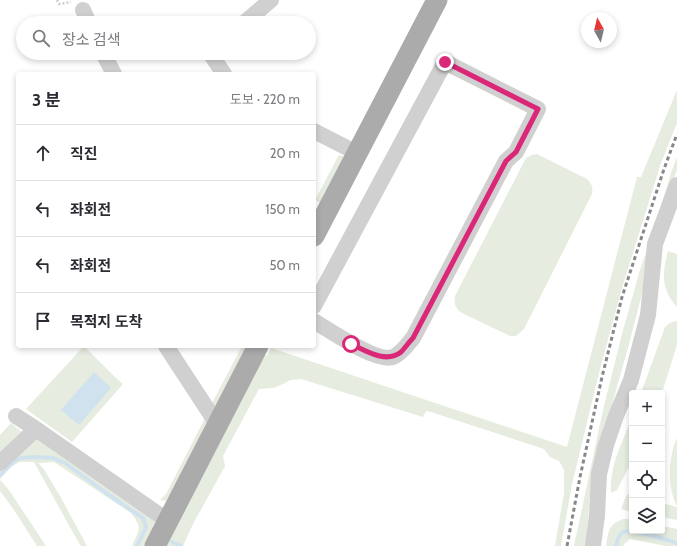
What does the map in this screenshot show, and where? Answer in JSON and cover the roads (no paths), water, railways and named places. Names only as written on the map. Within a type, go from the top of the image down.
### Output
[{"type":"main road","points":[[316,232],[437,0]]},
{"type":"main road","points":[[155,546],[257,348]]},
{"type":"street","points":[[252,16],[271,0]]},
{"type":"street","points":[[107,60],[113,72]]},
{"type":"street","points":[[215,60],[223,72]]},
{"type":"street","points":[[316,302],[445,62],[538,109],[516,152],[506,161],[413,338],[401,352],[391,358],[376,355],[351,344],[316,322]]},
{"type":"street","points":[[316,133],[357,153]]},
{"type":"street","points":[[594,546],[599,474],[606,445],[633,372],[648,315],[655,244],[677,185]]},
{"type":"street","points":[[167,348],[218,424]]},
{"type":"street","points":[[16,416],[168,521]]},
{"type":"street","points":[[0,463],[36,429]]},
{"type":"water","points":[[94,372],[111,388],[79,425],[61,410]]},
{"type":"waterway","points":[[0,475],[13,462],[20,458],[53,458],[65,463],[143,518],[146,527],[137,546]]},
{"type":"waterway","points":[[616,546],[620,535],[627,531],[649,535],[677,543]]},
{"type":"waterway","points":[[172,542],[181,546]]},
{"type":"railway","points":[[567,546],[580,477],[602,377],[622,297],[677,134]]}]
